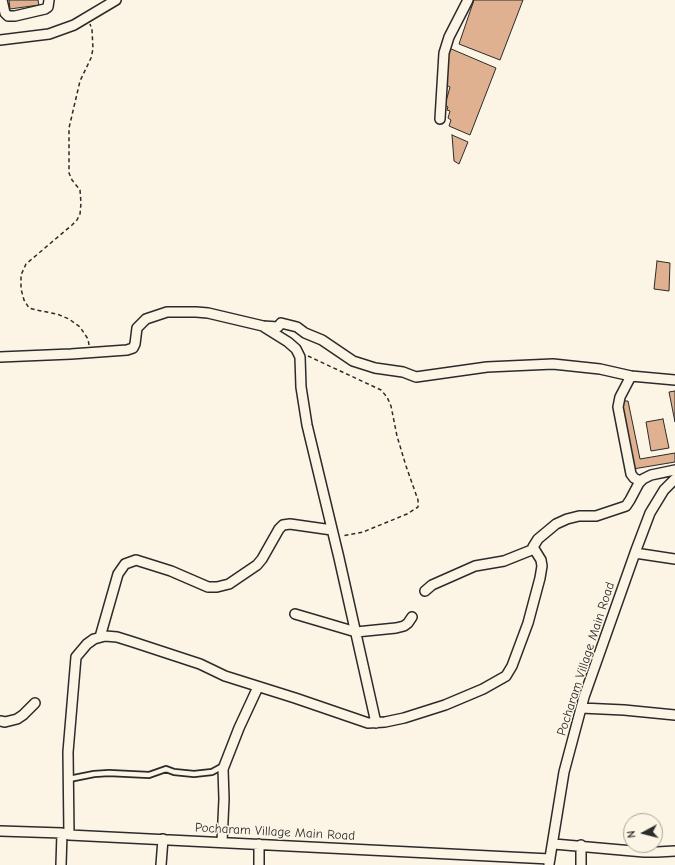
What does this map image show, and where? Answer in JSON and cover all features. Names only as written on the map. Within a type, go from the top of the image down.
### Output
[{"type":"street","points":[[2,0],[8,16],[45,9],[48,6],[49,0]]},
{"type":"street","points":[[0,40],[49,34],[86,18],[116,0]]},
{"type":"street","points":[[440,119],[444,53],[449,37],[468,0]]},
{"type":"street","points":[[0,357],[127,350],[133,348],[137,328],[146,319],[167,312],[188,312],[208,313],[263,326],[278,327],[281,323],[298,328],[305,333],[322,340],[353,361],[375,368],[403,372],[416,378],[487,367],[553,364],[600,370],[631,376],[675,380]]},
{"type":"street","points":[[263,326],[288,342],[296,349],[300,357],[301,387],[307,426],[376,723]]},
{"type":"street","points":[[631,376],[620,397],[618,407],[631,474],[634,478],[640,481]]},
{"type":"street","points":[[61,865],[66,834],[69,778],[68,752],[76,657],[87,644],[94,639],[105,636],[117,637],[150,647],[200,664],[225,676],[368,723],[404,718],[445,706],[483,689],[506,676],[512,666],[528,623],[540,578],[542,566],[541,560],[533,545],[538,539],[556,524],[567,519],[579,516],[596,516],[626,506],[640,481],[651,476],[675,470]]},
{"type":"street","name":"Pocharam Village Main Road","points":[[0,831],[259,844],[550,862],[564,772],[581,708],[650,514],[664,490],[675,479]]},
{"type":"street","points":[[100,637],[118,574],[125,564],[136,560],[171,571],[208,587],[217,587],[229,584],[258,565],[279,529],[283,525],[290,524],[333,534]]},
{"type":"street","points":[[425,591],[432,585],[475,566],[504,561],[534,549]]},
{"type":"street","points":[[635,553],[675,559]]},
{"type":"street","points":[[295,614],[356,632],[404,626],[412,617]]},
{"type":"street","points":[[222,842],[224,799],[222,782],[224,765],[258,687]]},
{"type":"street","points":[[0,721],[5,722],[17,719],[34,703]]},
{"type":"street","points":[[581,708],[675,715]]},
{"type":"street","points":[[161,865],[163,839]]},
{"type":"street","points":[[259,844],[259,865]]},
{"type":"street","points":[[554,844],[651,852],[675,851]]},
{"type":"street","points":[[581,846],[581,865]]},
{"type":"lane","points":[[69,778],[109,773],[149,775],[166,769],[174,772],[194,774],[212,772],[224,765]]},
{"type":"path","points":[[86,18],[92,30],[93,49],[91,58],[80,81],[69,128],[69,173],[72,180],[80,190],[80,214],[72,225],[26,264],[21,276],[21,289],[24,300],[30,308],[57,314],[69,319],[80,327],[88,339],[90,353]]},
{"type":"path","points":[[308,355],[381,390],[387,397],[391,406],[397,436],[406,466],[418,500],[418,507],[407,514],[362,532],[333,534]]},
{"type":"building","points":[[9,0],[38,0],[39,5],[10,9]]},
{"type":"building","points":[[474,0],[523,0],[500,60],[459,44]]},
{"type":"building","points":[[449,48],[496,68],[470,135],[449,126],[451,120],[448,118],[450,111],[447,110],[448,107],[445,105],[450,87],[446,85]]},
{"type":"building","points":[[452,135],[468,142],[459,164],[454,161]]},
{"type":"building","points":[[657,261],[670,263],[669,291],[654,289]]},
{"type":"building","points":[[675,391],[675,422],[669,392]]},
{"type":"building","points":[[621,401],[628,401],[640,459],[675,453],[675,462],[633,469]]},
{"type":"building","points":[[663,419],[669,448],[651,451],[646,422]]}]
